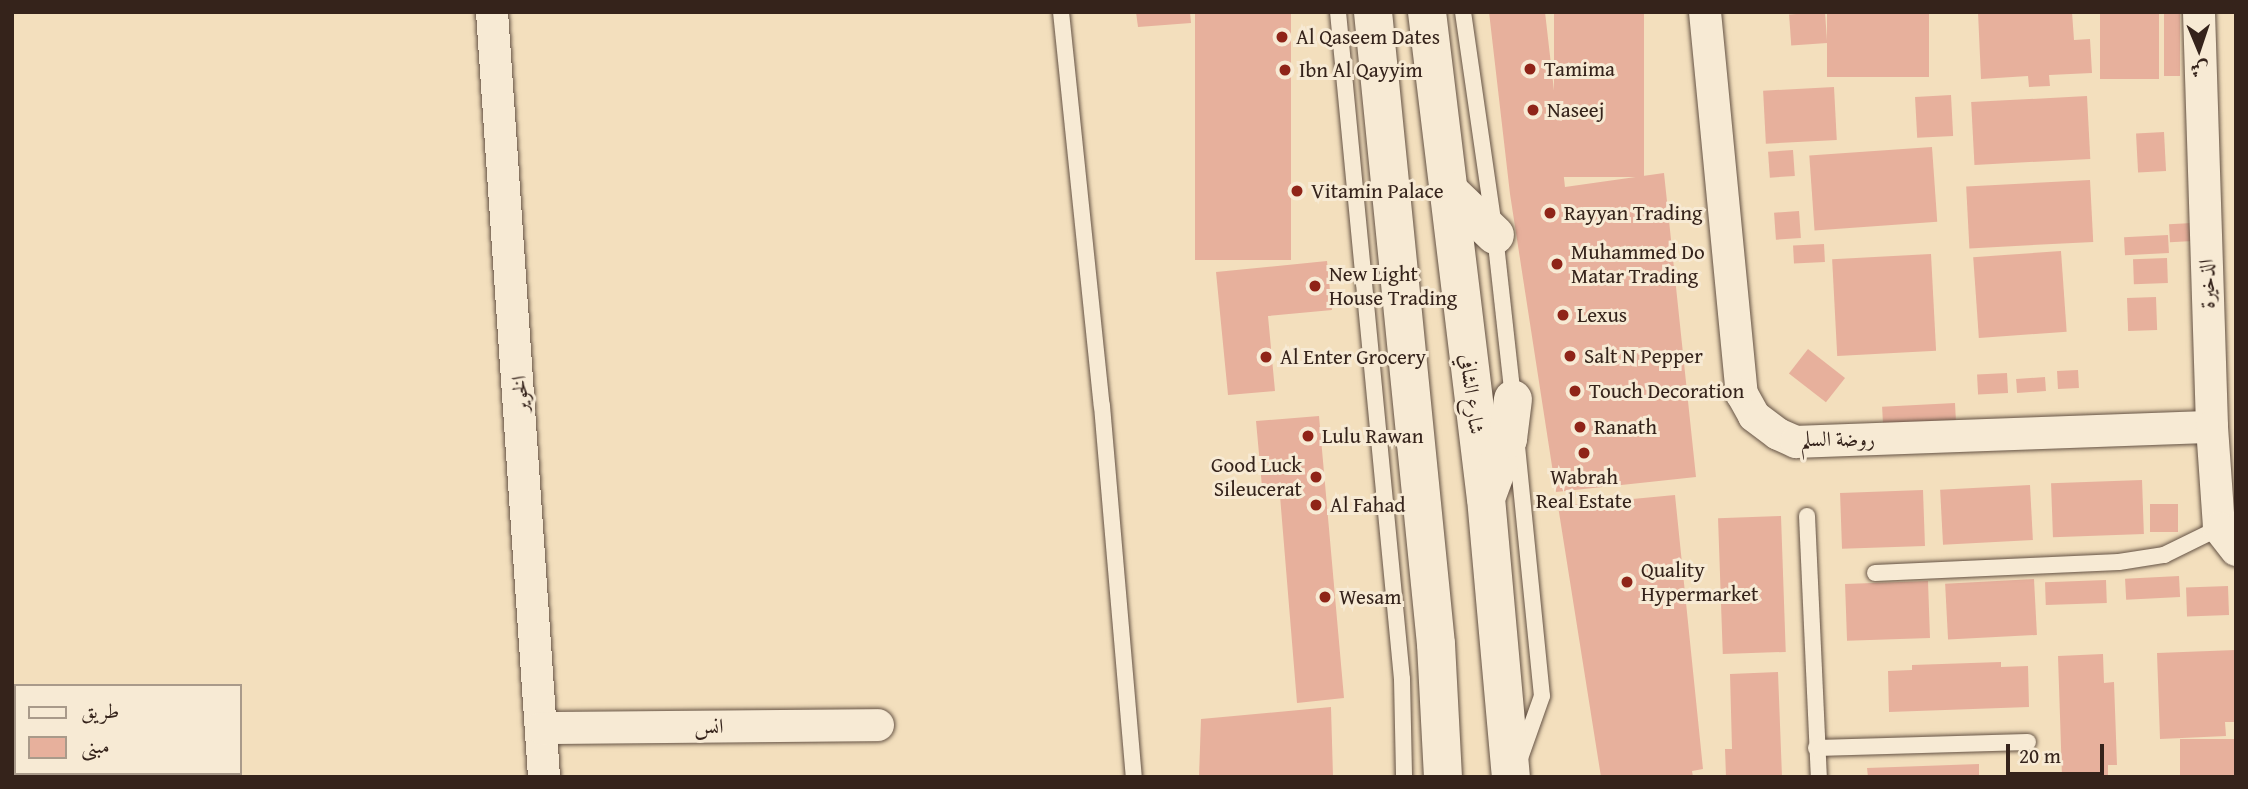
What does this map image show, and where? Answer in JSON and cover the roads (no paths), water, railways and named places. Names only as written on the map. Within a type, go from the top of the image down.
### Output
[{"type":"main road","points":[[1373,12],[1436,645],[1443,777]]},
{"type":"main road","name":"شارع الشافي","points":[[1427,12],[1486,498],[1512,777]]},
{"type":"main road","points":[[1448,190],[1495,235]]},
{"type":"main road","points":[[1486,498],[1499,471],[1513,399]]},
{"type":"street","name":"الخوير","points":[[492,12],[544,777]]},
{"type":"street","name":"روضة السلم","points":[[1705,12],[1742,394],[1754,416],[1796,442],[2212,427]]},
{"type":"street","name":"الذخيرة","points":[[2199,12],[2212,427],[2227,539]]},
{"type":"street","name":"انس","points":[[541,727],[878,725]]},
{"type":"lane","points":[[1061,12],[1102,406],[1134,777]]},
{"type":"lane","points":[[1338,12],[1402,679],[1404,777]]},
{"type":"lane","points":[[1464,12],[1495,235],[1542,696],[1512,777]]},
{"type":"lane","points":[[1807,516],[1819,777]]},
{"type":"lane","points":[[1875,573],[2119,562],[2164,555],[2227,539]]},
{"type":"lane","points":[[1816,748],[2028,741]]},
{"type":"place","name":"Al Qaseem Dates","points":[[1282,37]]},
{"type":"place","name":"Tamima","points":[[1530,69]]},
{"type":"place","name":"Ibn Al Qayyim","points":[[1285,70]]},
{"type":"place","name":"Naseej","points":[[1533,110]]},
{"type":"place","name":"Vitamin Palace","points":[[1297,191]]},
{"type":"place","name":"Rayyan Trading","points":[[1550,213]]},
{"type":"place","name":"Muhammed Do Matar Trading","points":[[1557,264]]},
{"type":"place","name":"New Light House Trading","points":[[1315,286]]},
{"type":"place","name":"Lexus","points":[[1563,315]]},
{"type":"place","name":"Salt N Pepper","points":[[1570,356]]},
{"type":"place","name":"Al Enter Grocery","points":[[1266,357]]},
{"type":"place","name":"Touch Decoration","points":[[1575,391]]},
{"type":"place","name":"Ranath","points":[[1580,427]]},
{"type":"place","name":"Lulu Rawan","points":[[1308,436]]},
{"type":"place","name":"Wabrah Real Estate","points":[[1584,453]]},
{"type":"place","name":"Good Luck Sileucerat","points":[[1316,477]]},
{"type":"place","name":"Al Fahad","points":[[1316,505]]},
{"type":"place","name":"Quality Hypermarket","points":[[1627,582]]},
{"type":"place","name":"Wesam","points":[[1325,597]]}]
